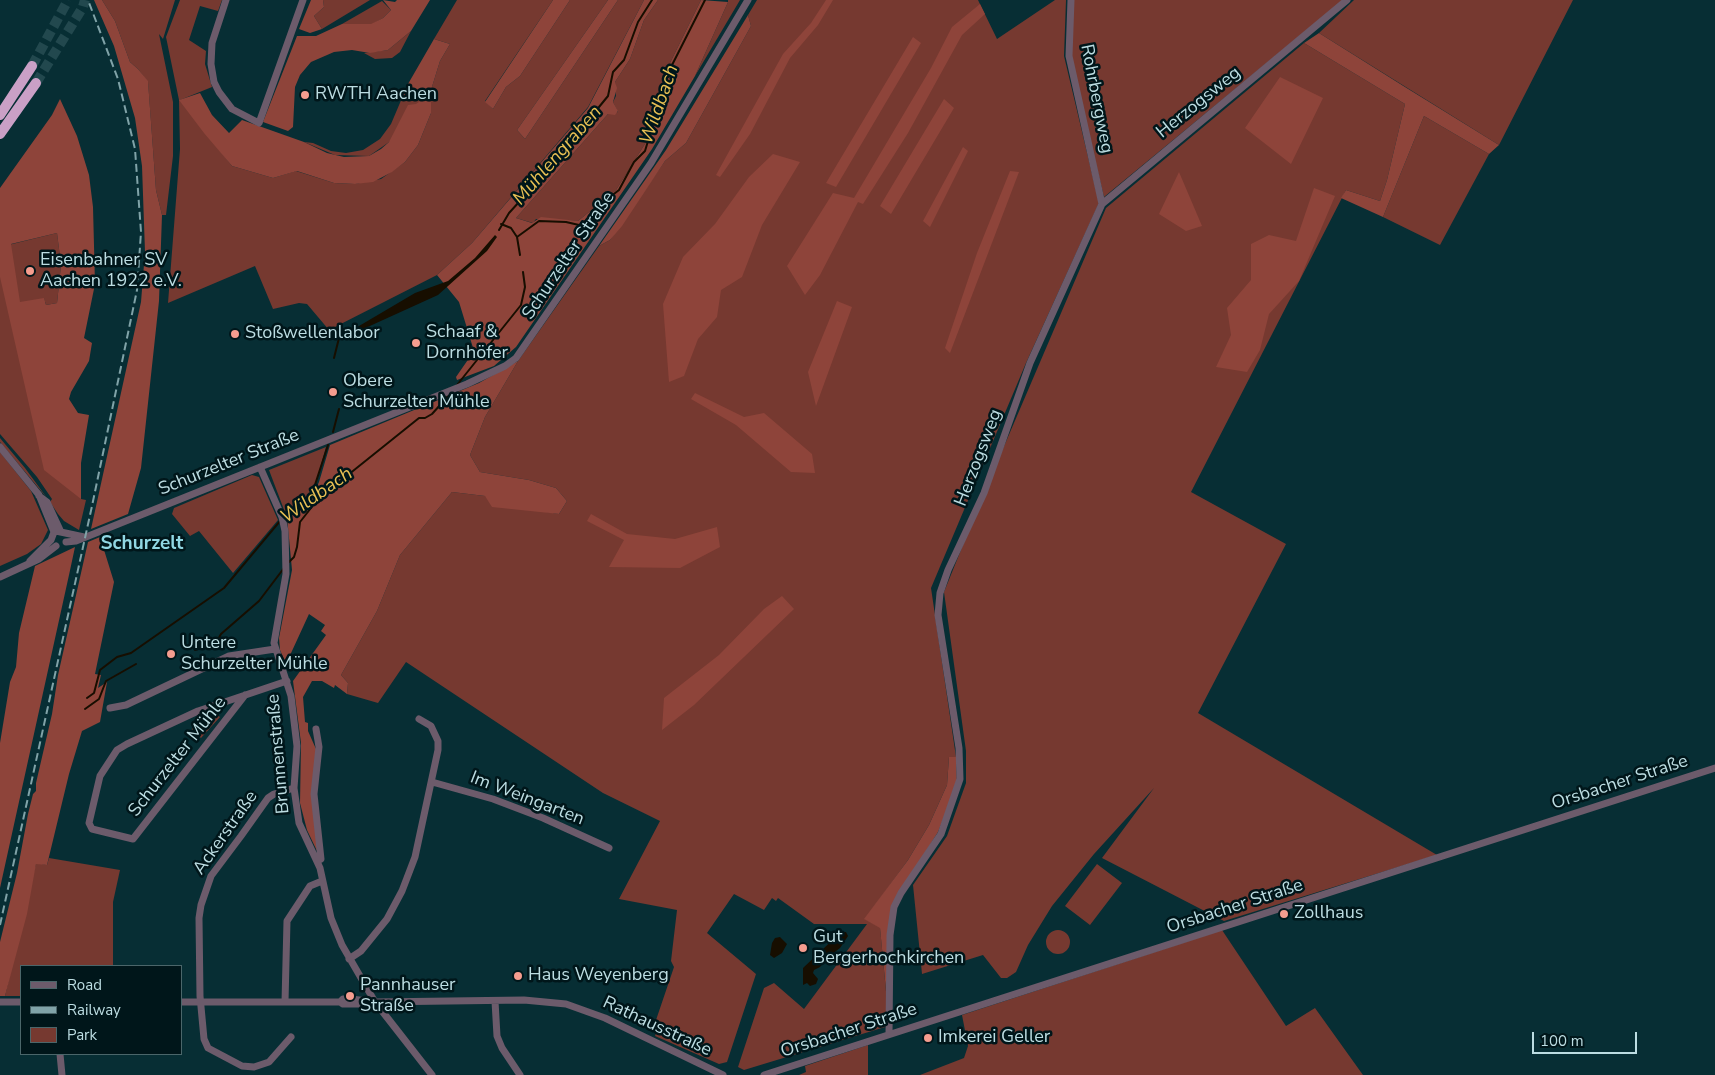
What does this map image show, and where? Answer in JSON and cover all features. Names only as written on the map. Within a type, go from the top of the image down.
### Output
[{"type":"highway","points":[[0,114],[32,66]]},
{"type":"highway","points":[[0,134],[36,83]]},
{"type":"street","points":[[226,0],[212,43],[211,64],[214,82],[232,109],[259,123],[304,0]]},
{"type":"street","name":"Schurzelter Straße","points":[[59,537],[84,537],[467,384],[505,366],[516,358],[656,155],[748,0]]},
{"type":"street","name":"Rohrbergweg","points":[[1071,0],[1069,56],[1102,204]]},
{"type":"street","name":"Herzogsweg","points":[[889,1034],[890,935],[894,907],[901,893],[941,834],[960,779],[961,764],[938,615],[940,593],[948,570],[984,493],[1030,363],[1102,204],[1347,0]]},
{"type":"street","points":[[0,447],[38,495],[59,537],[44,556],[0,577]]},
{"type":"street","name":"Brunnenstraße","points":[[260,467],[283,520],[286,574],[274,634],[275,649],[291,696],[297,746],[294,788],[300,823],[317,861],[333,924],[372,1002]]},
{"type":"street","points":[[110,708],[126,706],[229,656],[275,649]]},
{"type":"street","name":"Schurzelter Mühle","points":[[245,695],[133,839],[92,829],[89,823],[100,776],[110,757],[117,750],[178,719],[245,695],[287,681]]},
{"type":"street","points":[[349,959],[361,951],[375,935],[402,892],[415,857],[432,782],[438,741],[431,726],[419,719]]},
{"type":"street","points":[[316,729],[319,747],[314,794],[321,859],[317,861]]},
{"type":"street","name":"Orsbacher Straße","points":[[764,1075],[1715,768]]},
{"type":"street","name":"Im Weingarten","points":[[432,782],[493,799],[543,818],[609,848]]},
{"type":"street","name":"Ackerstraße","points":[[290,1037],[269,1062],[254,1067],[242,1066],[214,1052],[206,1044],[201,1002],[199,918],[205,889],[211,876],[268,798],[274,794],[294,788]]},
{"type":"street","points":[[285,1002],[287,921],[310,886],[322,881]]},
{"type":"street","points":[[495,1001],[497,1036],[502,1048],[520,1075]]},
{"type":"street","points":[[0,1002],[20,1002]]},
{"type":"street","name":"Rathausstraße","points":[[182,1002],[340,1002],[359,1004],[372,1002],[551,1002],[575,1006],[605,1018],[723,1075]]},
{"type":"street","points":[[372,1002],[432,1075]]},
{"type":"street","points":[[60,1055],[62,1075]]},
{"type":"green space","points":[[102,0],[175,0],[163,39],[159,34],[173,102],[173,156],[166,215],[162,215],[156,190],[148,82],[130,62],[115,21]]},
{"type":"green space","points":[[180,0],[222,0],[218,11],[200,6],[189,40],[206,51],[205,64],[212,87],[180,100],[232,166],[273,178],[296,171],[334,183],[355,184],[381,179],[405,162],[418,145],[431,113],[369,156],[335,155],[304,142],[313,143],[331,151],[346,153],[363,150],[380,139],[391,124],[408,84],[431,90],[440,61],[450,44],[434,39],[457,0],[553,0],[485,101],[493,109],[506,87],[520,76],[570,0],[608,0],[517,130],[525,139],[618,0],[644,0],[588,107],[472,243],[437,275],[329,330],[307,304],[299,303],[273,309],[255,266],[168,303],[180,149],[179,100],[166,37]]},
{"type":"green space","points":[[323,0],[370,0],[322,29],[314,16],[324,7]]},
{"type":"green space","points":[[658,0],[701,0],[668,67],[648,139],[616,190],[578,221],[536,219],[533,223],[516,218],[608,114],[618,112],[613,102],[616,96],[615,82],[630,59],[644,20]]},
{"type":"green space","points":[[728,0],[740,0],[695,76],[728,2]]},
{"type":"green space","points":[[757,0],[978,0],[997,39],[1055,0],[1066,0],[1064,56],[1099,203],[1026,363],[931,588],[956,757],[949,757],[947,785],[929,825],[908,860],[865,919],[880,927],[887,1002],[885,1027],[744,1070],[738,1067],[764,988],[774,983],[804,1009],[867,924],[814,924],[778,898],[776,901],[772,898],[764,910],[734,894],[707,933],[756,974],[727,1062],[719,1064],[655,1036],[659,1025],[655,1023],[674,967],[671,961],[677,910],[619,899],[660,821],[603,793],[406,662],[378,703],[347,694],[348,683],[341,675],[377,611],[400,555],[452,492],[485,496],[540,511],[559,514],[567,501],[556,488],[529,480],[480,472],[470,455],[485,417],[518,361],[599,246],[610,240],[665,161],[686,143],[751,26],[748,15]]},
{"type":"green space","points":[[1072,0],[1343,0],[1104,197],[1070,57]]},
{"type":"green space","points":[[1354,0],[1573,0],[1499,145],[1319,33]]},
{"type":"green space","points":[[382,1],[391,10],[383,18],[371,25],[342,24]]},
{"type":"green space","points":[[411,31],[400,52],[392,58],[375,59],[364,53],[388,50]]},
{"type":"green space","points":[[1304,43],[1405,104],[1387,180],[1380,201],[1346,190],[1191,492],[1286,544],[1198,713],[1437,855],[1224,921],[1102,858],[1154,788],[1094,854],[1052,906],[1028,945],[1016,972],[1007,978],[1001,978],[983,955],[922,974],[913,885],[947,836],[966,783],[966,751],[944,592],[984,493],[1106,208]]},
{"type":"green space","points":[[1424,116],[1489,154],[1440,245],[1383,217]]},
{"type":"green space","points":[[57,233],[61,265],[57,303],[46,305],[44,298],[81,499],[86,500],[79,530],[64,521],[58,514],[50,502],[52,499],[37,477],[0,434],[0,247]]},
{"type":"green space","points":[[0,438],[25,468],[47,498],[0,442]]},
{"type":"green space","points":[[326,447],[313,493],[307,504],[286,515],[269,470]]},
{"type":"green space","points":[[0,452],[31,491],[48,530],[41,544],[27,554],[0,566]]},
{"type":"green space","points":[[252,475],[259,477],[278,520],[233,573],[199,531],[190,536],[172,514],[174,508]]},
{"type":"green space","points":[[214,713],[220,717],[201,738],[192,729],[199,719]]},
{"type":"green space","points":[[49,858],[120,870],[113,902],[113,965],[20,965],[20,996],[5,996],[36,863],[47,865]]},
{"type":"green space","points":[[1097,864],[1122,883],[1090,925],[1065,906]]},
{"type":"green space","points":[[1058,930],[1066,934],[1070,942],[1066,950],[1058,954],[1050,950],[1046,942],[1050,934]]},
{"type":"green space","points":[[1222,930],[1286,1026],[1315,1008],[1363,1075],[920,1075],[964,1058],[968,1046],[962,1015]]},
{"type":"green space","points":[[868,1045],[868,1075],[799,1075],[806,1072],[805,1066]]},
{"type":"shaded area","points":[[94,0],[102,0],[115,21],[130,62],[148,81],[156,190],[162,215],[159,301],[141,468],[128,514],[91,529],[141,302],[145,252],[142,166],[135,118],[114,46]]},
{"type":"shaded area","points":[[311,0],[323,0],[324,7],[314,16],[322,29],[310,33],[299,29]]},
{"type":"shaded area","points":[[383,0],[395,2],[397,0],[430,0],[411,31],[388,50],[370,53],[352,50],[334,52],[311,62],[300,75],[295,87],[293,127],[288,131],[263,122],[297,36],[316,36],[342,24],[371,24],[383,18],[391,10]]},
{"type":"shaded area","points":[[553,0],[570,0],[520,76],[506,87],[493,109],[485,102]]},
{"type":"shaded area","points":[[608,0],[618,0],[525,139],[517,130]]},
{"type":"shaded area","points":[[644,0],[658,0],[644,20],[630,59],[615,82],[617,88],[613,102],[618,111],[615,115],[608,114],[516,218],[532,223],[541,217],[578,221],[616,190],[648,139],[668,67],[701,0],[728,2],[695,76],[652,149],[516,347],[494,366],[457,380],[456,377],[474,351],[459,302],[437,275],[472,243],[588,108]]},
{"type":"shaded area","points":[[826,0],[833,0],[818,25],[790,58],[750,134],[720,177],[716,175],[783,54],[811,23]]},
{"type":"shaded area","points":[[980,4],[985,14],[962,35],[908,133],[863,204],[858,202],[820,275],[805,295],[787,266],[833,193],[854,198],[931,68],[952,27]]},
{"type":"shaded area","points":[[748,15],[751,26],[686,143],[665,161],[622,226],[610,240],[599,246],[666,150]]},
{"type":"shaded area","points":[[1319,33],[1499,145],[1489,154],[1424,116],[1383,217],[1341,198],[1346,190],[1380,201],[1387,180],[1405,104],[1304,43]]},
{"type":"shaded area","points":[[913,37],[921,43],[836,187],[826,183]]},
{"type":"shaded area","points":[[434,39],[450,44],[440,61],[431,90],[421,91],[408,84]]},
{"type":"shaded area","points":[[1280,77],[1323,98],[1291,164],[1245,128]]},
{"type":"shaded area","points":[[200,93],[212,115],[229,133],[242,120],[304,142],[327,153],[344,157],[369,156],[381,149],[389,142],[408,105],[416,104],[422,100],[431,102],[431,113],[418,145],[405,162],[392,172],[373,182],[355,184],[334,183],[297,171],[273,178],[232,166],[179,100]]},
{"type":"shaded area","points":[[60,99],[77,136],[89,175],[93,207],[95,284],[84,338],[92,343],[89,361],[69,399],[78,413],[89,415],[81,463],[81,499],[44,470],[0,277],[0,188],[52,115]],"holes":[[[57,233],[61,265],[57,303],[46,305],[44,298],[20,302],[11,244]]]},
{"type":"shaded area","points":[[944,99],[954,108],[891,214],[880,206]]},
{"type":"shaded area","points":[[963,147],[968,151],[930,227],[923,221]]},
{"type":"shaded area","points":[[773,154],[800,162],[762,225],[742,277],[721,290],[717,317],[698,339],[684,376],[669,382],[663,304],[683,257],[715,224],[749,177]]},
{"type":"shaded area","points":[[1010,171],[1019,172],[950,353],[945,348],[977,253]]},
{"type":"shaded area","points":[[1179,172],[1202,226],[1186,231],[1159,214]]},
{"type":"shaded area","points":[[1314,188],[1335,196],[1299,281],[1269,314],[1260,350],[1247,372],[1216,367],[1231,335],[1227,308],[1251,280],[1251,244],[1269,235],[1296,241]]},
{"type":"shaded area","points":[[495,235],[497,237],[487,251],[438,295],[339,340],[337,339],[415,293],[448,281],[475,258]]},
{"type":"shaded area","points":[[837,301],[852,307],[816,406],[808,372]]},
{"type":"shaded area","points":[[518,361],[485,417],[470,455],[480,472],[529,480],[556,488],[567,501],[559,514],[492,507],[485,496],[452,492],[400,555],[377,611],[341,675],[348,683],[347,694],[335,685],[334,688],[322,681],[312,681],[303,697],[305,722],[308,723],[308,731],[316,749],[318,853],[307,830],[300,803],[301,743],[293,681],[326,635],[321,631],[325,625],[309,614],[286,664],[280,650],[279,638],[292,570],[287,517],[308,506],[319,482],[330,445],[479,383]]},
{"type":"shaded area","points":[[695,393],[744,417],[764,413],[812,454],[815,473],[791,472],[736,425],[691,399]]},
{"type":"shaded area","points":[[591,514],[627,534],[675,539],[717,527],[720,547],[680,568],[609,567],[624,540],[587,521]]},
{"type":"shaded area","points":[[100,537],[114,582],[95,674],[101,675],[98,688],[107,682],[100,722],[82,731],[69,774],[47,865],[36,864],[27,914],[5,996],[0,996],[0,942],[17,873],[28,814],[33,794],[36,791],[58,675],[88,542]]},
{"type":"shaded area","points":[[75,547],[0,888],[0,743],[10,682],[16,667],[19,633],[35,566]]},
{"type":"shaded area","points":[[782,596],[794,609],[694,705],[662,730],[664,698],[719,655],[764,609]]},
{"type":"shaded area","points":[[949,757],[956,757],[957,785],[938,832],[892,906],[887,1001],[880,928],[864,919],[908,860],[929,825],[947,785]]},
{"type":"shaded area","points":[[841,932],[846,932],[848,936],[840,948],[827,958],[820,967],[814,970],[813,973],[818,979],[816,984],[810,986],[807,983],[803,985],[803,968]]},
{"type":"shaded area","points":[[780,937],[787,944],[782,953],[774,958],[770,955],[772,943],[775,938]]},
{"type":"waterway","name":"Mühlengraben","points":[[499,230],[509,213],[584,131],[608,96],[613,72],[624,60],[638,22],[652,0]]},
{"type":"waterway","name":"Wildbach","points":[[520,255],[517,237],[539,221],[566,222],[579,225],[587,220],[592,211],[619,190],[634,162],[645,151],[669,71],[705,0]]},
{"type":"waterway","points":[[501,224],[511,228],[517,237]]},
{"type":"waterway","name":"Wildbach","points":[[457,385],[521,305],[525,287],[523,272]]},
{"type":"waterway","name":"Mühlengraben","points":[[334,358],[339,338]]},
{"type":"waterway","name":"Wildbach","points":[[289,562],[294,557],[297,547],[300,522],[318,499],[419,418],[425,418],[432,414],[450,394]]},
{"type":"waterway","points":[[333,432],[339,409]]},
{"type":"waterway","points":[[311,497],[328,445]]},
{"type":"waterway","name":"Wildbach","points":[[284,518],[308,505],[311,497],[318,499]]},
{"type":"waterway","name":"Wildbach","points":[[87,698],[94,693],[100,670],[117,657],[131,653],[224,588],[280,521]]},
{"type":"waterway","name":"Mühlengraben","points":[[195,650],[216,643],[221,634],[259,601],[284,568]]},
{"type":"waterway","name":"Mühlengraben","points":[[85,709],[99,699],[106,681],[136,664]]},
{"type":"tunnel","points":[[32,66],[68,0]]},
{"type":"tunnel","points":[[36,83],[83,7],[85,0]]},
{"type":"railway","points":[[0,925],[92,506],[137,290],[141,232],[135,149],[118,79],[88,0]]},
{"type":"place","name":"RWTH Aachen","points":[[305,95]]},
{"type":"place","name":"Eisenbahner SV Aachen 1922 e.V.","points":[[30,271]]},
{"type":"place","name":"Stoßwellenlabor","points":[[235,334]]},
{"type":"place","name":"Schaaf & Dornhöfer","points":[[416,343]]},
{"type":"place","name":"Obere Schurzelter Mühle","points":[[333,392]]},
{"type":"place","name":"Untere Schurzelter Mühle","points":[[171,654]]},
{"type":"place","name":"Zollhaus","points":[[1284,914]]},
{"type":"place","name":"Gut Bergerhochkirchen","points":[[803,948]]},
{"type":"place","name":"Haus Weyenberg","points":[[518,976]]},
{"type":"place","name":"Pannhauser Straße","points":[[350,996]]},
{"type":"place","name":"Imkerei Geller","points":[[928,1038]]},
{"type":"district","name":"Schurzelt","points":[[142,544]]}]
